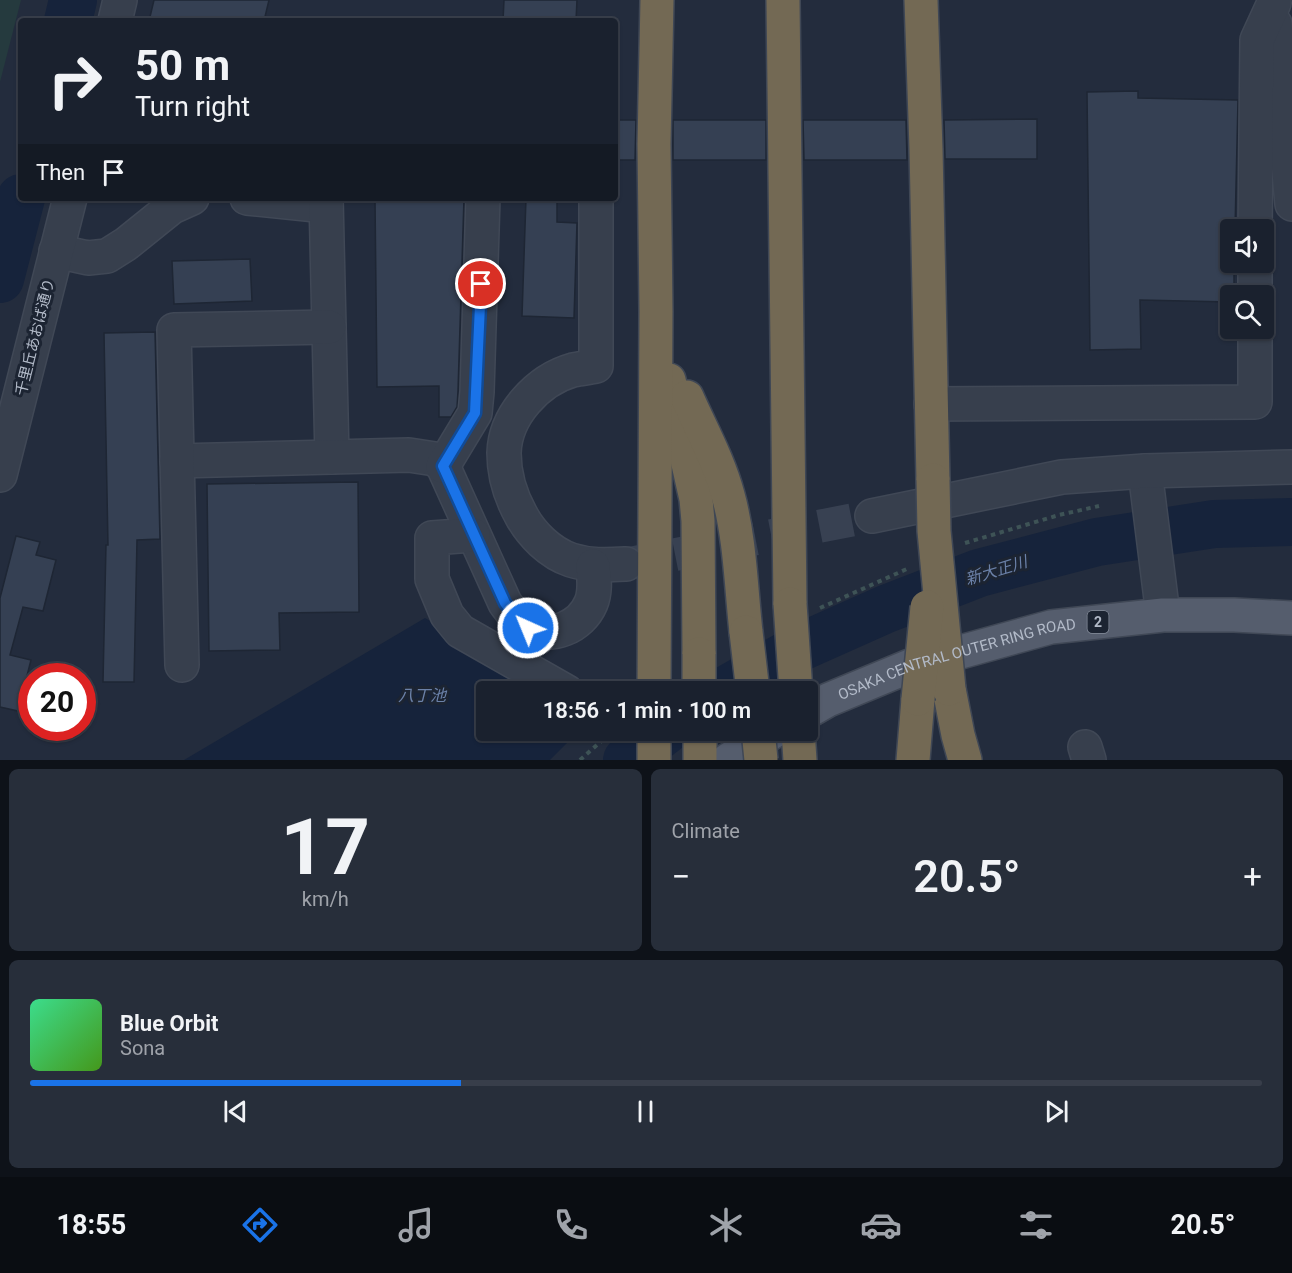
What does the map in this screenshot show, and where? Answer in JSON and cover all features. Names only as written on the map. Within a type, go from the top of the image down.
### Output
[{"type":"highway","points":[[654,681],[656,310],[654,144],[657,0]]},
{"type":"highway","points":[[783,0],[804,606],[797,681]]},
{"type":"highway","points":[[921,0],[933,480],[948,537],[950,688],[965,760]]},
{"type":"highway","points":[[656,310],[667,347],[728,495],[733,518],[752,681]]},
{"type":"highway","points":[[656,310],[663,356],[696,500],[699,681]]},
{"type":"highway","points":[[914,760],[918,699],[948,537]]},
{"type":"highway","points":[[654,741],[654,760]]},
{"type":"highway","points":[[700,741],[700,760]]},
{"type":"highway","points":[[759,741],[761,760]]},
{"type":"main road","name":"OSAKA CENTRAL OUTER RING ROAD","points":[[818,706],[910,666],[1051,627],[1163,615],[1292,618]]},
{"type":"main road","points":[[728,760],[758,741]]},
{"type":"street","points":[[116,18],[120,0]]},
{"type":"street","points":[[1274,2],[1292,204]]},
{"type":"street","points":[[1256,219],[1257,40],[1274,2]]},
{"type":"street","name":"千里丘あおば通り","points":[[0,475],[69,201]]},
{"type":"street","points":[[56,251],[88,258],[107,256],[126,244],[172,207],[185,201]]},
{"type":"street","points":[[306,201],[326,202],[332,457]]},
{"type":"street","points":[[443,466],[475,413],[483,201]]},
{"type":"street","points":[[596,201],[596,366],[573,370],[539,387],[516,416],[507,434],[504,453],[510,489],[526,525],[537,537],[552,550],[569,559],[594,566],[626,564]]},
{"type":"street","points":[[182,664],[174,330],[329,327]]},
{"type":"street","points":[[931,404],[1255,402],[1255,339]]},
{"type":"street","points":[[177,461],[409,455],[435,459],[443,466],[505,603],[528,628],[561,631],[584,616],[595,590],[594,566]]},
{"type":"street","points":[[872,516],[1062,477],[1145,471],[1292,467]]},
{"type":"street","points":[[1145,471],[1163,615]]},
{"type":"street","points":[[473,535],[432,538],[432,579],[447,615],[460,631],[548,681]]},
{"type":"path","points":[[948,537],[1103,506]]},
{"type":"path","points":[[804,606],[910,567]]},
{"type":"path","points":[[580,760],[602,741]]},
{"type":"green space","points":[[0,0],[21,0],[0,82]]},
{"type":"water","name":"八丁池","points":[[425,618],[536,681],[476,681],[476,741],[569,741],[550,760],[184,760]]},
{"type":"building","points":[[154,0],[269,0],[265,18],[150,18]]},
{"type":"building","points":[[504,0],[577,0],[576,18],[503,18]]},
{"type":"building","points":[[1138,91],[1138,98],[1238,100],[1235,219],[1220,219],[1220,273],[1234,273],[1234,285],[1220,285],[1220,302],[1140,300],[1141,349],[1090,350],[1087,92]]},
{"type":"building","points":[[1037,119],[1037,159],[945,159],[944,120]]},
{"type":"building","points":[[618,120],[636,120],[635,160],[618,160]]},
{"type":"building","points":[[673,120],[766,120],[766,160],[673,160]]},
{"type":"building","points":[[803,120],[906,120],[907,160],[804,160]]},
{"type":"building","points":[[375,201],[464,201],[457,407],[451,417],[439,417],[439,386],[377,387]]},
{"type":"building","points":[[526,201],[557,201],[557,222],[577,223],[574,318],[522,316]]},
{"type":"building","points":[[250,259],[252,301],[174,304],[172,261]]},
{"type":"building","points":[[155,332],[160,539],[137,540],[134,682],[103,682],[106,545],[108,545],[104,333]]},
{"type":"building","points":[[358,482],[359,612],[279,613],[280,650],[209,651],[207,484]]},
{"type":"building","points":[[16,536],[40,542],[36,555],[56,560],[43,611],[23,607],[10,655],[31,660],[30,663],[18,663],[18,711],[0,707],[0,598]]},
{"type":"waterway","points":[[69,18],[73,0]]},
{"type":"waterway","points":[[0,279],[20,201]]},
{"type":"waterway","name":"新大正川","points":[[741,681],[803,646],[886,609],[979,573],[1097,542],[1214,524],[1292,522]]},
{"type":"waterway","name":"新大正川","points":[[627,760],[652,741]]},
{"type":"tunnel","points":[[627,564],[872,516]]},
{"type":"route","points":[[481,284],[475,413],[443,466],[505,603],[528,628]]}]
